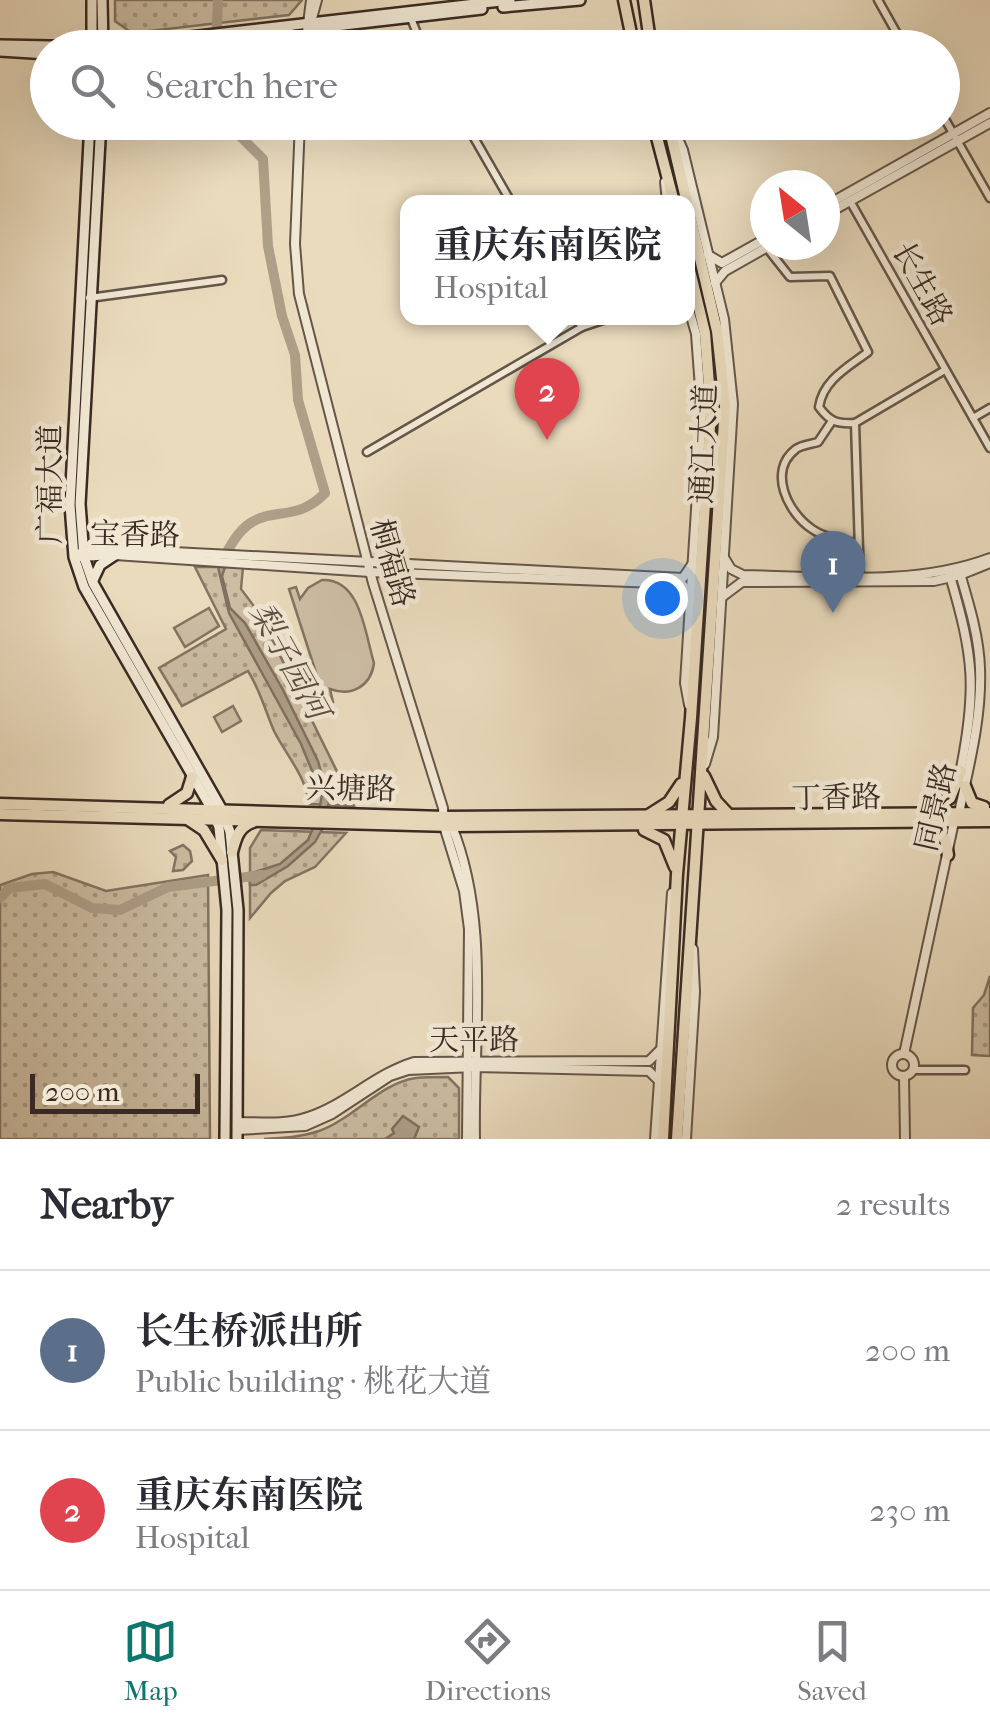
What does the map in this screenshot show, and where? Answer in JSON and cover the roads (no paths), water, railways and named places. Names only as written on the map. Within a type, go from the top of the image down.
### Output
[{"type":"main road","points":[[92,0],[92,30]]},
{"type":"main road","points":[[102,0],[103,30]]},
{"type":"main road","points":[[275,30],[510,0]]},
{"type":"main road","points":[[409,13],[580,0]]},
{"type":"main road","points":[[624,0],[630,30]]},
{"type":"main road","points":[[644,0],[648,30]]},
{"type":"main road","points":[[0,48],[30,48]]},
{"type":"main road","points":[[0,48],[30,52]]},
{"type":"main road","name":"广福大道","points":[[90,140],[80,504],[84,587],[192,777],[219,814],[227,867]]},
{"type":"main road","name":"广福大道","points":[[88,298],[100,140]]},
{"type":"main road","points":[[657,140],[669,195]]},
{"type":"main road","name":"通江大道","points":[[673,140],[685,195]]},
{"type":"main road","points":[[695,229],[706,249]]},
{"type":"main road","name":"通江大道","points":[[678,1139],[725,406],[720,346],[695,237]]},
{"type":"main road","name":"通江大道","points":[[659,1139],[711,411],[705,333],[695,291]]},
{"type":"main road","name":"广福大道","points":[[81,555],[219,814],[232,852],[227,867]]},
{"type":"main road","points":[[93,583],[100,566],[116,555]]},
{"type":"main road","points":[[948,855],[942,836],[921,818],[947,801],[961,771]]},
{"type":"main road","points":[[695,892],[708,838],[729,820],[703,773]]},
{"type":"main road","points":[[166,807],[186,793],[192,777]]},
{"type":"main road","points":[[646,816],[669,802],[684,779]]},
{"type":"main road","points":[[965,786],[972,804],[990,810]]},
{"type":"main road","name":"兴塘路","points":[[0,804],[166,807],[256,821],[303,818]]},
{"type":"main road","name":"丁香路","points":[[700,821],[921,818],[990,810]]},
{"type":"main road","name":"兴塘路","points":[[0,814],[219,814],[628,826],[700,821]]},
{"type":"main road","name":"兴塘路","points":[[447,823],[646,816],[683,821]]},
{"type":"main road","name":"丁香路","points":[[955,816],[990,822]]},
{"type":"main road","points":[[183,817],[204,830],[227,867],[233,910],[237,1130]]},
{"type":"main road","points":[[232,852],[244,825],[256,821]]},
{"type":"main road","points":[[628,826],[660,836],[670,849],[677,874]]},
{"type":"main road","points":[[226,1139],[233,910]]},
{"type":"street","points":[[308,30],[314,0]]},
{"type":"street","points":[[878,0],[895,30]]},
{"type":"street","points":[[409,13],[416,30]]},
{"type":"street","points":[[960,134],[990,113]]},
{"type":"street","points":[[960,135],[990,123]]},
{"type":"street","name":"桐福路","points":[[299,140],[296,268],[304,318],[369,568],[464,891],[470,928],[467,1139]]},
{"type":"street","points":[[475,140],[506,195]]},
{"type":"street","name":"通江大道","points":[[678,140],[693,195]]},
{"type":"street","points":[[840,200],[951,140]]},
{"type":"street","points":[[958,140],[990,198]]},
{"type":"street","points":[[840,203],[848,197]]},
{"type":"street","name":"长生路","points":[[848,197],[990,448]]},
{"type":"street","name":"通江大道","points":[[695,202],[724,318],[733,404],[713,737],[703,773]]},
{"type":"street","points":[[706,249],[723,267]]},
{"type":"street","points":[[715,283],[723,267],[750,252]]},
{"type":"street","points":[[778,260],[790,278],[830,276],[868,352],[821,392],[819,407],[832,421],[855,422],[945,370]]},
{"type":"street","points":[[88,298],[222,280]]},
{"type":"street","points":[[366,452],[588,325]]},
{"type":"street","name":"通江大道","points":[[692,718],[685,683],[702,414],[693,325]]},
{"type":"street","points":[[973,418],[990,408]]},
{"type":"street","points":[[832,421],[818,442],[796,447],[780,480],[798,518],[814,531],[856,543]]},
{"type":"street","points":[[855,422],[859,579]]},
{"type":"street","name":"宝香路","points":[[81,555],[206,556],[369,568],[682,581]]},
{"type":"street","name":"宝香路","points":[[81,555],[206,556]]},
{"type":"street","points":[[724,558],[743,579],[859,579],[955,573],[990,560]]},
{"type":"street","points":[[691,595],[682,581],[694,564]]},
{"type":"street","points":[[955,573],[973,676],[972,710],[955,816]]},
{"type":"street","name":"同景路","points":[[904,1054],[976,728],[980,667],[955,573]]},
{"type":"street","points":[[721,598],[743,579]]},
{"type":"street","name":"通江大道","points":[[659,1139],[670,906],[677,874]]},
{"type":"street","name":"通江大道","points":[[686,1139],[696,992],[692,929]]},
{"type":"street","name":"天平路","points":[[237,1130],[305,1126],[332,1114],[390,1076],[408,1070],[649,1061],[661,1049]]},
{"type":"street","points":[[913,1070],[913,1060],[904,1054],[894,1058],[891,1066],[897,1075],[904,1076],[913,1070],[965,1070]]},
{"type":"street","name":"桐福路","points":[[470,1065],[475,1139]]},
{"type":"street","name":"天平路","points":[[470,1065],[649,1071],[659,1081]]},
{"type":"street","points":[[904,1076],[905,1139]]},
{"type":"waterway","name":"梨子园河","points":[[217,30],[218,0]]},
{"type":"waterway","name":"梨子园河","points":[[222,563],[246,526],[258,519],[297,510],[325,493],[298,400],[295,355],[282,316],[268,246],[263,159],[244,140]]},
{"type":"waterway","name":"梨子园河","points":[[0,898],[10,888],[45,884],[92,908],[120,910],[168,887],[262,875]]},
{"type":"place","name":"重庆东南医院","points":[[547,440]]},
{"type":"place","name":"长生桥派出所","points":[[833,613]]}]
